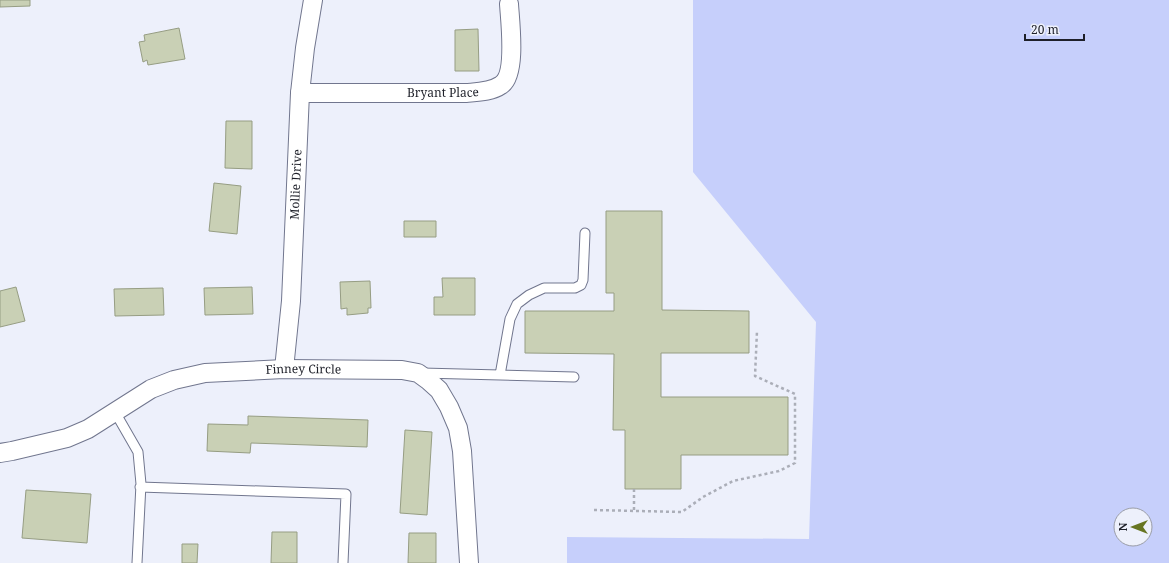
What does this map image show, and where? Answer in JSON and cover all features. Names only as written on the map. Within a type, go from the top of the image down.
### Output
[{"type":"street","name":"Mollie Drive","points":[[284,369],[291,301],[300,92],[305,48],[313,0]]},
{"type":"street","name":"Bryant Place","points":[[300,92],[466,93],[492,90],[503,84],[509,75],[512,34],[509,4]]},
{"type":"street","name":"Finney Circle","points":[[0,453],[67,438],[88,429],[151,389],[174,380],[205,373],[284,369],[402,370],[418,373]]},
{"type":"street","points":[[418,373],[439,390],[450,407],[458,428],[462,451],[468,563]]},
{"type":"lane","points":[[500,375],[510,319],[517,304],[529,295],[544,288],[575,288],[582,285],[585,233]]},
{"type":"lane","points":[[418,373],[574,377]]},
{"type":"lane","points":[[115,412],[138,452],[140,487],[137,563]]},
{"type":"lane","points":[[140,487],[346,494],[343,563]]},
{"type":"path","points":[[594,510],[682,512],[703,497],[733,481],[779,471],[795,463],[795,394],[755,376],[757,331]]},
{"type":"path","points":[[634,489],[634,511]]},
{"type":"shaded area","points":[[693,0],[1169,0],[1169,563],[567,563],[567,537],[809,539],[816,322],[693,172]]},
{"type":"building","points":[[0,0],[30,0],[30,6],[0,7]]},
{"type":"building","points":[[179,28],[185,59],[148,65],[147,60],[143,62],[139,42],[145,41],[144,35]]},
{"type":"building","points":[[478,29],[479,71],[455,71],[455,30]]},
{"type":"building","points":[[226,121],[252,121],[252,169],[225,168]]},
{"type":"building","points":[[214,183],[241,186],[237,234],[209,231]]},
{"type":"building","points":[[606,211],[662,211],[662,310],[749,311],[749,353],[661,353],[661,397],[788,397],[788,455],[681,455],[681,489],[625,489],[625,430],[613,430],[614,354],[525,353],[525,311],[614,311],[614,293],[606,293]]},
{"type":"building","points":[[404,221],[436,221],[436,237],[404,237]]},
{"type":"building","points":[[442,278],[475,278],[475,315],[434,315],[434,297],[443,297]]},
{"type":"building","points":[[370,281],[371,308],[368,308],[368,313],[347,315],[347,308],[341,309],[340,282]]},
{"type":"building","points":[[16,287],[25,321],[0,327],[0,291]]},
{"type":"building","points":[[252,287],[253,314],[205,315],[204,288]]},
{"type":"building","points":[[163,288],[164,315],[115,316],[114,289]]},
{"type":"building","points":[[248,416],[368,420],[367,447],[251,443],[250,453],[207,451],[208,424],[248,425]]},
{"type":"building","points":[[405,430],[432,432],[427,515],[400,513]]},
{"type":"building","points":[[26,490],[91,494],[87,543],[22,538]]},
{"type":"building","points":[[272,532],[297,532],[297,563],[271,563]]},
{"type":"building","points":[[409,533],[436,533],[436,563],[408,563]]},
{"type":"building","points":[[182,544],[198,544],[197,563],[182,563]]}]
